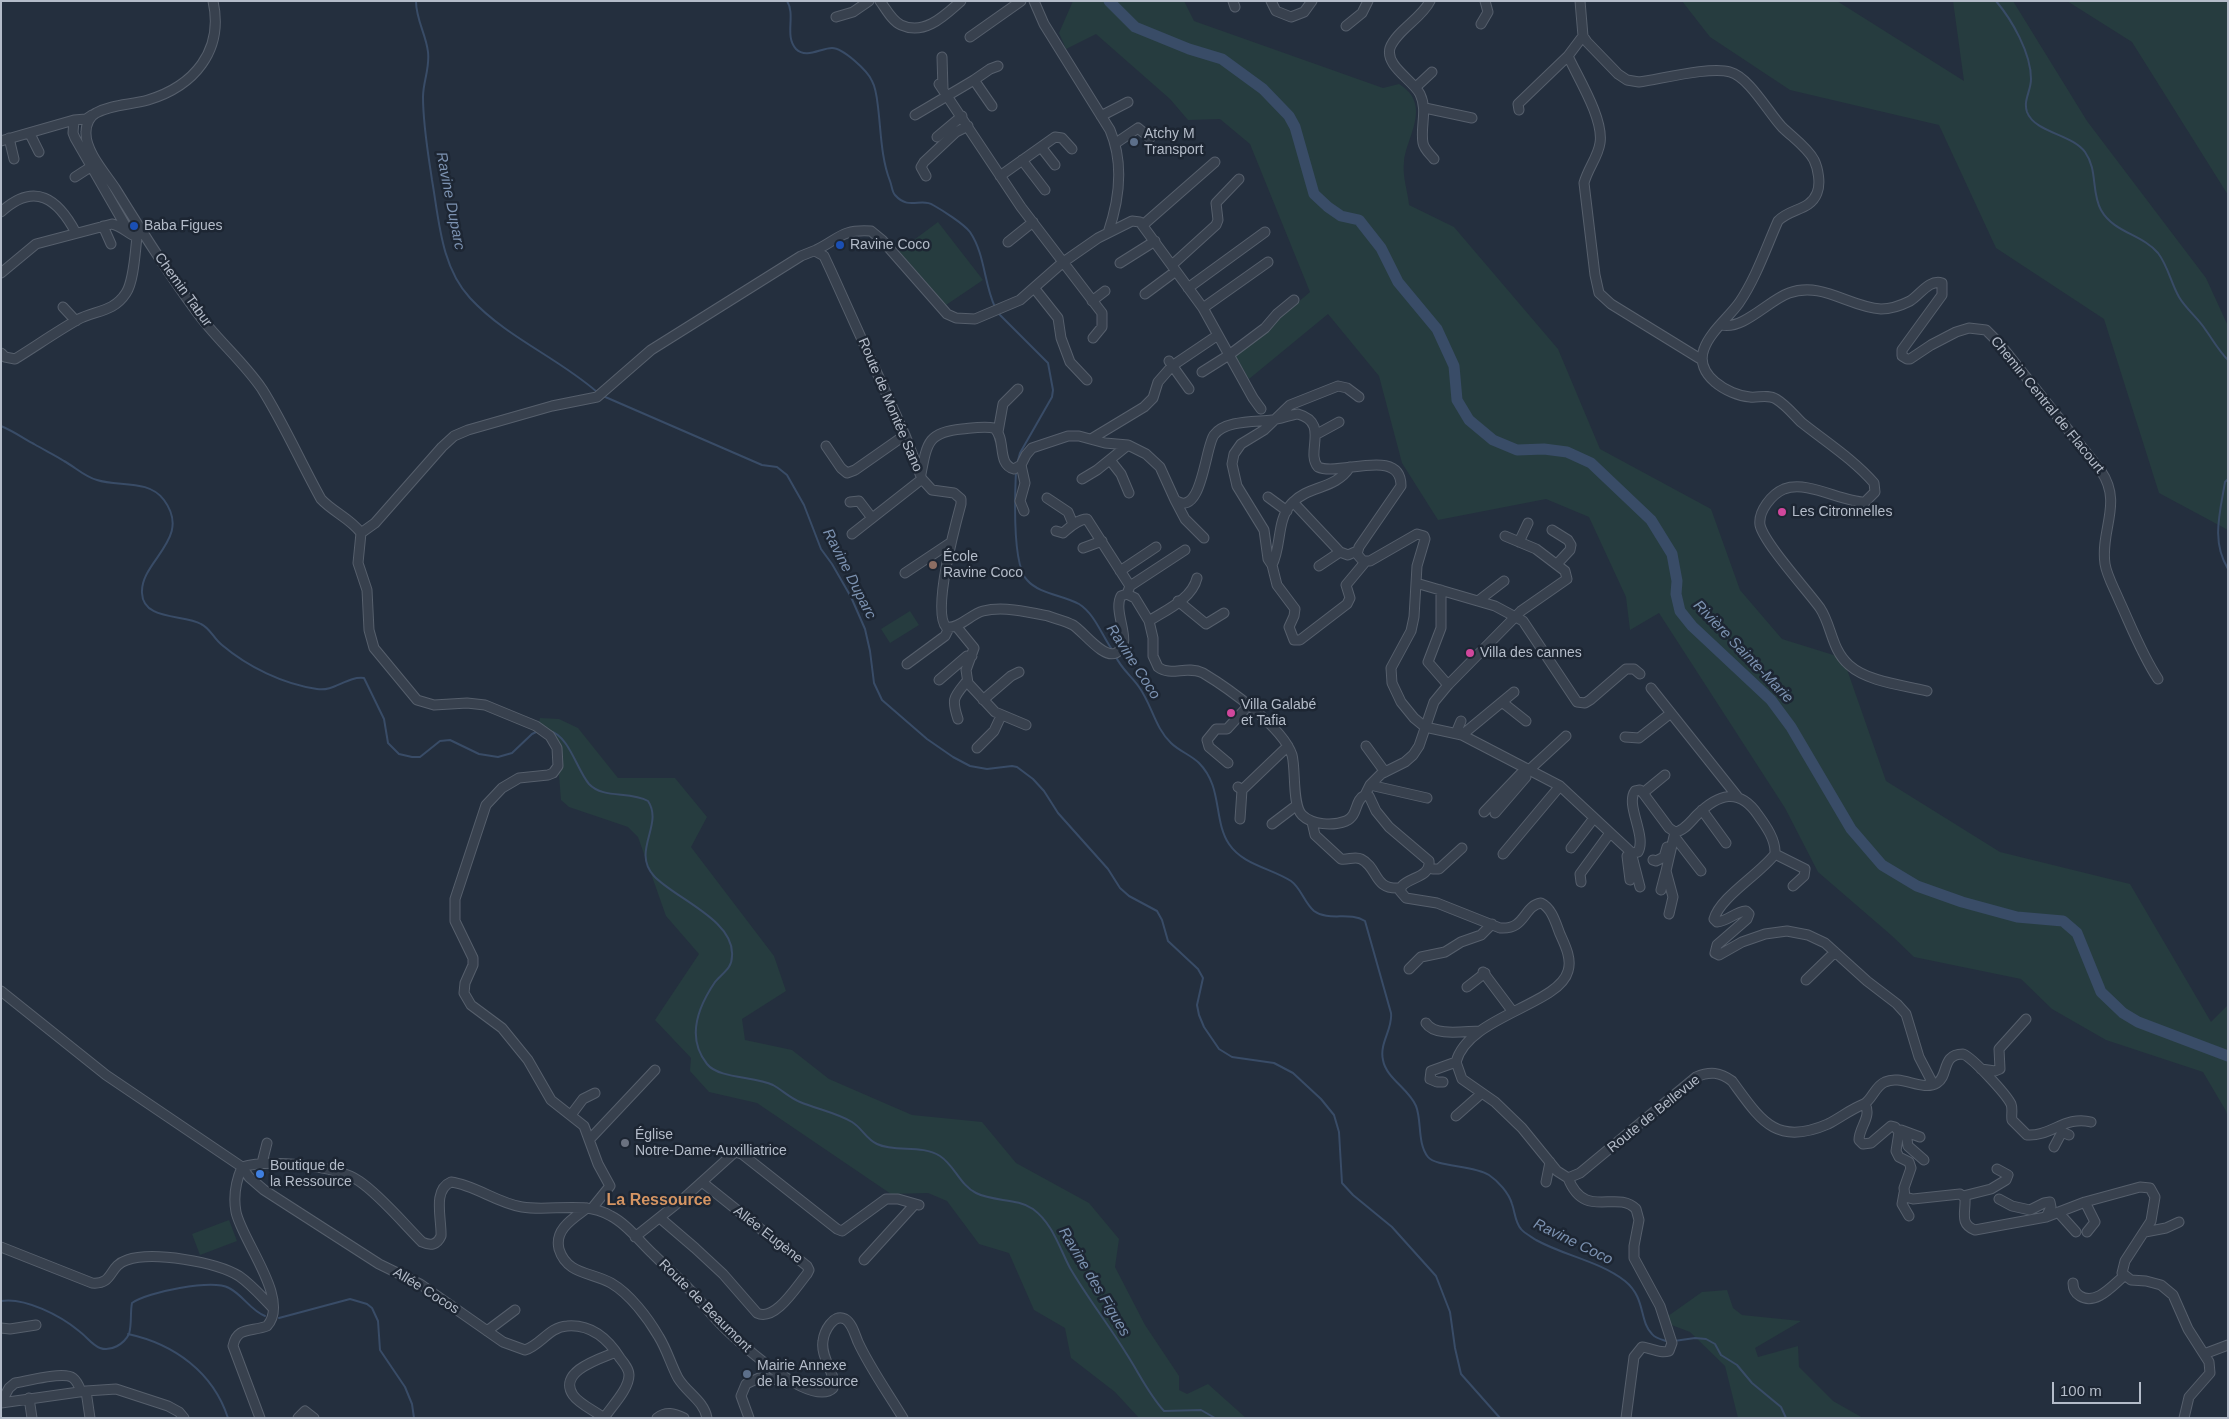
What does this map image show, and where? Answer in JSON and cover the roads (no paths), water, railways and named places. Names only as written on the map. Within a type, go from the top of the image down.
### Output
[{"type":"street","points":[[14,159],[5,140],[74,123],[94,114],[149,100],[185,82],[198,70],[206,59],[213,42],[216,26],[213,1]]},
{"type":"street","points":[[836,17],[853,12],[869,1]]},
{"type":"street","points":[[880,1],[897,22],[901,25],[914,27],[934,24],[961,1]]},
{"type":"street","points":[[970,37],[1021,1]]},
{"type":"street","points":[[1034,1],[1044,24],[1102,116],[1116,143],[1117,198],[1108,233]]},
{"type":"street","points":[[1271,1],[1276,11],[1291,17],[1304,12],[1312,1]]},
{"type":"street","points":[[1346,26],[1362,12],[1368,1]]},
{"type":"street","points":[[1430,1],[1390,48],[1391,60],[1416,87],[1425,108],[1423,144],[1434,159]]},
{"type":"street","points":[[1481,24],[1488,12],[1485,1]]},
{"type":"street","points":[[1580,1],[1584,36],[1592,48],[1618,74],[1627,80],[1647,81],[1713,71],[1732,72],[1750,87],[1781,126],[1814,161],[1819,185],[1819,191],[1814,201],[1805,208],[1787,213],[1778,221],[1751,284],[1704,348],[1702,360]]},
{"type":"street","points":[[1519,110],[1518,104],[1568,56],[1584,36]]},
{"type":"street","points":[[942,56],[943,90],[1032,222],[1102,313],[1104,320],[1100,331],[1093,338]]},
{"type":"street","points":[[1568,56],[1595,114],[1600,130],[1598,152],[1586,174],[1584,182],[1595,275],[1600,293],[1611,304],[1702,360],[1710,376],[1734,395],[1752,398],[1768,396],[1776,399],[1832,444],[1874,483],[1875,492],[1865,502],[1855,502],[1838,496],[1800,488],[1786,488],[1768,502],[1762,511],[1760,524],[1776,550],[1821,609],[1833,642],[1848,664],[1858,672],[1927,691]]},
{"type":"street","points":[[915,115],[943,90],[974,80],[990,68],[998,66]]},
{"type":"street","points":[[1416,87],[1432,72]]},
{"type":"street","points":[[974,80],[992,106]]},
{"type":"street","points":[[1102,116],[1128,102]]},
{"type":"street","points":[[1425,108],[1456,119],[1472,118]]},
{"type":"street","points":[[74,123],[87,127],[94,114]]},
{"type":"street","points":[[937,137],[962,116]]},
{"type":"street","points":[[74,123],[73,133],[75,138],[125,225],[124,229]]},
{"type":"street","points":[[926,176],[921,167],[924,162],[956,132],[968,126]]},
{"type":"street","name":"Chemin Tabur","points":[[87,127],[86,131],[91,149],[140,234],[197,312],[261,388],[321,499],[330,508],[356,526],[361,533]]},
{"type":"street","points":[[1116,143],[1138,128],[1150,138]]},
{"type":"street","points":[[30,134],[39,152]]},
{"type":"street","points":[[1000,176],[1058,136],[1072,149]]},
{"type":"street","points":[[1041,147],[1055,164]]},
{"type":"street","points":[[1022,160],[1045,190]]},
{"type":"street","points":[[1143,225],[1214,162]]},
{"type":"street","points":[[75,177],[92,166]]},
{"type":"street","points":[[1145,294],[1174,268],[1216,225],[1218,220],[1216,202],[1239,179]]},
{"type":"street","points":[[1,212],[20,198],[39,196],[48,199],[66,215],[76,233]]},
{"type":"street","points":[[707,1418],[702,1404],[678,1378],[660,1337],[642,1312],[611,1283],[577,1272],[564,1259],[559,1248],[560,1235],[563,1228],[590,1208],[610,1186],[598,1164],[584,1126],[551,1100],[528,1060],[502,1028],[476,1009],[465,997],[463,988],[474,966],[473,958],[455,921],[454,910],[458,886],[486,805],[502,788],[519,778],[548,775],[556,770],[559,755],[550,736],[536,726],[485,705],[467,703],[434,705],[417,700],[409,694],[374,648],[370,639],[367,590],[358,563],[361,533],[375,523],[454,436],[510,417],[597,397],[651,350],[801,256],[815,251],[840,235],[851,231],[871,230],[948,314],[966,320],[1020,300],[1035,289],[1062,263],[1098,238],[1132,221],[1138,221],[1155,241],[1203,308],[1261,410]]},
{"type":"street","points":[[1008,242],[1032,222]]},
{"type":"street","points":[[1,273],[36,244],[112,224],[140,234],[127,293],[119,301],[104,312],[90,314],[76,321],[15,359],[5,357],[1,353]]},
{"type":"street","points":[[103,226],[111,244]]},
{"type":"street","points":[[1188,288],[1265,232]]},
{"type":"street","points":[[1120,263],[1155,241]]},
{"type":"street","name":"Route de Montée Sano","points":[[815,251],[824,256],[905,435],[921,477],[932,490],[954,493],[960,498],[961,504],[950,543],[941,616],[943,625],[952,627]]},
{"type":"street","points":[[1203,308],[1268,262]]},
{"type":"street","name":"Chemin Central de Flacourt","points":[[1722,325],[1732,326],[1740,323],[1777,299],[1800,289],[1830,293],[1881,309],[1901,305],[1911,300],[1931,284],[1942,283],[1942,295],[1902,350],[1902,356],[1907,360],[1910,359],[1956,332],[1975,328],[1986,330],[1999,343],[2095,464],[2108,482],[2111,495],[2104,555],[2106,568],[2131,627],[2158,679]]},
{"type":"street","points":[[1035,289],[1058,318],[1061,338],[1070,362],[1087,380]]},
{"type":"street","points":[[1092,301],[1105,291]]},
{"type":"street","points":[[1202,372],[1230,355],[1265,328],[1276,314],[1294,300]]},
{"type":"street","points":[[63,307],[76,321]]},
{"type":"street","points":[[1091,439],[1147,405],[1158,382],[1170,364],[1218,335]]},
{"type":"street","points":[[1170,364],[1189,389]]},
{"type":"street","points":[[1359,397],[1347,388],[1338,386],[1290,406],[1264,430],[1249,438],[1238,447],[1234,454],[1232,464],[1240,492],[1264,530],[1268,559],[1272,565],[1277,585],[1295,609],[1289,627],[1291,636],[1297,640],[1350,601],[1346,585],[1366,561],[1373,559],[1404,540],[1420,534],[1426,539],[1418,558],[1411,631],[1394,662],[1390,676],[1401,702],[1414,718],[1425,727],[1459,734],[1560,786],[1628,850],[1640,887]]},
{"type":"street","points":[[998,432],[1003,404],[1018,389]]},
{"type":"street","points":[[1175,500],[1185,503],[1195,496],[1210,441],[1217,431],[1228,425],[1273,420],[1293,414],[1303,415],[1308,419],[1317,434],[1314,458],[1316,465],[1322,469],[1384,465],[1396,470],[1401,480],[1399,490],[1385,508],[1358,551],[1358,557],[1366,561]]},
{"type":"street","points":[[1317,434],[1339,422]]},
{"type":"street","points":[[852,534],[921,477],[928,445],[934,436],[941,432],[984,427],[994,428],[998,432],[1002,439],[1003,458],[1010,468],[1014,469],[1021,465],[1027,452],[1035,447],[1068,436],[1079,436],[1105,443],[1128,445],[1146,454],[1160,467],[1185,519],[1204,538]]},
{"type":"street","points":[[826,446],[841,468],[847,473],[852,472],[905,435]]},
{"type":"street","points":[[1082,479],[1128,445]]},
{"type":"street","points":[[1110,460],[1121,474],[1129,493]]},
{"type":"street","points":[[1021,465],[1026,483],[1020,501],[1024,511]]},
{"type":"street","points":[[1272,565],[1280,528],[1287,510],[1293,502],[1318,488],[1338,481],[1350,467]]},
{"type":"street","points":[[1268,497],[1287,510]]},
{"type":"street","points":[[1047,498],[1068,512],[1073,524]]},
{"type":"street","points":[[850,502],[859,502],[872,518]]},
{"type":"street","points":[[1293,502],[1340,552],[1348,555],[1358,551]]},
{"type":"street","points":[[1056,531],[1063,534],[1073,524],[1087,519],[1120,571],[1128,590],[1149,621],[1153,638],[1153,656],[1158,667],[1169,672],[1189,668],[1197,670],[1210,677],[1273,727],[1288,746],[1294,764],[1297,805],[1302,815],[1312,822],[1318,823],[1346,821],[1356,812],[1360,799],[1370,785],[1385,772],[1413,755],[1419,746],[1436,698],[1515,617],[1567,579],[1568,575],[1565,571],[1536,549],[1505,536]]},
{"type":"street","points":[[1519,542],[1528,523]]},
{"type":"street","points":[[1552,530],[1568,540],[1571,545],[1570,550],[1557,564]]},
{"type":"street","points":[[1083,548],[1102,541]]},
{"type":"street","points":[[905,573],[950,543]]},
{"type":"street","points":[[1120,571],[1156,547]]},
{"type":"street","points":[[907,664],[945,636],[952,627],[985,611],[1020,611],[1039,614],[1073,625],[1103,651],[1112,654],[1122,648],[1124,637],[1117,604],[1120,596],[1185,550]]},
{"type":"street","points":[[1319,566],[1340,552]]},
{"type":"street","points":[[1149,621],[1191,592],[1197,578]]},
{"type":"street","points":[[1478,601],[1504,581]]},
{"type":"street","points":[[1416,583],[1494,606],[1515,617],[1527,626],[1577,702],[1585,703],[1590,700],[1626,669],[1634,670],[1640,674]]},
{"type":"street","points":[[1441,590],[1441,628],[1428,662],[1448,685]]},
{"type":"street","points":[[1178,601],[1206,624],[1224,613]]},
{"type":"street","points":[[952,627],[973,644],[974,651],[966,670],[968,681],[983,700],[1001,716],[1026,725]]},
{"type":"street","points":[[939,680],[967,656],[972,656]]},
{"type":"street","points":[[983,700],[1019,672]]},
{"type":"street","points":[[958,719],[953,704],[954,698],[968,681]]},
{"type":"street","points":[[1651,688],[1736,796],[1748,803],[1758,815],[1772,838],[1776,854],[1805,870],[1804,876],[1793,886]]},
{"type":"street","points":[[1459,734],[1514,692]]},
{"type":"street","points":[[1502,702],[1526,721]]},
{"type":"street","points":[[1228,763],[1209,747],[1207,740],[1216,730],[1224,730],[1230,727],[1248,706]]},
{"type":"street","points":[[1626,737],[1636,741],[1671,713]]},
{"type":"street","points":[[977,748],[994,731],[1001,716]]},
{"type":"street","points":[[1459,734],[1461,721]]},
{"type":"street","points":[[1484,812],[1566,736]]},
{"type":"street","points":[[1240,819],[1240,788],[1288,746]]},
{"type":"street","points":[[1366,746],[1385,772]]},
{"type":"street","points":[[1495,813],[1529,770]]},
{"type":"street","points":[[1644,793],[1665,775]]},
{"type":"street","points":[[1370,785],[1427,798]]},
{"type":"street","points":[[1503,854],[1560,786]]},
{"type":"street","points":[[1628,850],[1638,852],[1640,843],[1633,794],[1638,790],[1644,793],[1701,871]]},
{"type":"street","points":[[1365,794],[1370,798],[1376,811],[1389,827],[1427,858],[1431,868]]},
{"type":"street","points":[[1653,860],[1656,861],[1664,857],[1674,833],[1683,829],[1702,810],[1718,800],[1736,796]]},
{"type":"street","points":[[1272,824],[1297,805]]},
{"type":"street","points":[[1702,810],[1726,843]]},
{"type":"street","points":[[1571,848],[1594,818]]},
{"type":"street","points":[[1312,822],[1315,835],[1341,858],[1363,860],[1382,884],[1388,888],[1400,888]]},
{"type":"street","points":[[1581,882],[1580,874],[1610,833]]},
{"type":"street","points":[[1661,890],[1674,833]]},
{"type":"street","points":[[1400,888],[1404,883],[1431,868],[1439,869],[1457,849]]},
{"type":"street","points":[[1628,850],[1630,880]]},
{"type":"street","points":[[1776,854],[1720,907],[1714,919],[1717,922],[1724,921],[1739,912],[1746,911],[1749,914],[1747,919],[1717,945],[1715,953],[1719,955],[1742,942],[1765,934],[1787,932],[1816,938],[1835,952],[1867,982],[1897,1004],[1906,1014],[1919,1057],[1930,1080],[1929,1084],[1938,1082],[1948,1061],[1958,1054],[1968,1056],[2011,1104],[2012,1120],[2027,1135],[2063,1131],[2084,1120],[2091,1122]]},
{"type":"street","points":[[1666,872],[1674,897],[1669,914]]},
{"type":"street","points":[[1400,888],[1401,893],[1406,898],[1437,904],[1500,928],[1514,927],[1526,917],[1534,906],[1541,903],[1548,907],[1567,951],[1570,964],[1563,982],[1480,1031],[1466,1043],[1456,1062],[1431,1072],[1430,1079],[1443,1082]]},
{"type":"street","points":[[1409,969],[1420,956],[1445,952],[1461,942],[1481,935],[1492,924]]},
{"type":"street","points":[[1806,980],[1835,952]]},
{"type":"street","points":[[1467,986],[1484,973],[1513,1012]]},
{"type":"street","name":"Allée Cocos","points":[[1,991],[113,1080],[242,1167],[249,1177],[264,1190],[379,1264],[420,1284],[510,1346],[524,1350],[536,1344],[557,1328],[575,1326],[597,1332],[616,1352],[628,1370],[629,1376],[625,1388],[604,1418],[573,1395],[570,1383],[572,1377],[583,1366],[616,1352]]},
{"type":"street","points":[[1981,1069],[1995,1071],[2000,1069],[1999,1049],[2026,1019]]},
{"type":"street","points":[[1426,1023],[1437,1031],[1480,1031]]},
{"type":"street","points":[[1456,1062],[1462,1079],[1482,1093],[1522,1128],[1550,1162],[1563,1176],[1568,1178],[1575,1192],[1587,1200],[1627,1204],[1636,1209],[1639,1220],[1634,1246],[1634,1258],[1660,1306],[1672,1343],[1669,1351],[1663,1353],[1642,1347],[1638,1350],[1634,1358],[1626,1418]]},
{"type":"street","points":[[590,1139],[655,1070]]},
{"type":"street","name":"Route de Bellevue","points":[[1568,1178],[1580,1173],[1696,1077],[1706,1073],[1715,1072],[1724,1075],[1732,1081],[1762,1119],[1778,1131],[1791,1132],[1811,1130],[1826,1125],[1857,1106],[1865,1104],[1875,1090],[1886,1081],[1899,1080],[1924,1086],[1929,1084]]},
{"type":"street","points":[[571,1115],[583,1099],[595,1093]]},
{"type":"street","points":[[1456,1116],[1482,1093]]},
{"type":"street","points":[[1865,1104],[1868,1114],[1859,1136],[1862,1144],[1871,1143],[1887,1128],[1895,1127],[1920,1137]]},
{"type":"street","points":[[1895,1127],[1900,1136],[1896,1151],[1899,1157],[1909,1162],[1911,1168],[1902,1204],[1909,1216]]},
{"type":"street","points":[[2054,1147],[2063,1131]]},
{"type":"street","points":[[1906,1132],[1908,1146],[1924,1160]]},
{"type":"street","points":[[262,1163],[268,1143]]},
{"type":"street","points":[[635,1236],[660,1218],[731,1155],[739,1152],[842,1231],[886,1199],[898,1199],[917,1204],[864,1260]]},
{"type":"street","points":[[1546,1182],[1550,1162]]},
{"type":"street","points":[[260,1418],[233,1346],[234,1339],[240,1333],[247,1329],[267,1326],[271,1320],[273,1308],[272,1291],[240,1225],[236,1209],[235,1185],[242,1167],[262,1163],[319,1168],[356,1179],[422,1242],[428,1245],[439,1241],[441,1236],[440,1195],[445,1186],[451,1182],[524,1208],[590,1208]]},
{"type":"street","points":[[1904,1193],[1905,1197],[1913,1200],[1955,1194],[1963,1196],[1991,1189],[2006,1180],[2008,1174],[1997,1169]]},
{"type":"street","name":"Allée Eugène","points":[[660,1218],[709,1261],[757,1314],[763,1316],[770,1315],[778,1309],[807,1274],[809,1270],[807,1266],[702,1182]]},
{"type":"street","points":[[1963,1196],[1966,1202],[1963,1219],[1966,1224],[1975,1230],[2046,1217],[2085,1202],[2140,1187],[2150,1188],[2155,1196],[2154,1211],[2145,1232],[2125,1261],[2122,1270],[2124,1276],[2131,1280],[2154,1282],[2167,1290],[2177,1301],[2188,1328],[2210,1365],[2210,1373],[2188,1397],[2184,1418]]},
{"type":"street","points":[[1998,1199],[2012,1206],[2030,1210],[2050,1202],[2051,1207],[2046,1217]]},
{"type":"street","points":[[2085,1202],[2095,1222],[2086,1232]]},
{"type":"street","name":"Route de Beaumont","points":[[590,1208],[612,1216],[690,1290],[715,1319],[740,1343],[792,1382],[803,1388],[821,1393],[833,1388],[834,1379],[823,1353],[823,1339],[832,1322],[840,1318],[844,1319],[851,1325],[864,1352],[903,1418]]},
{"type":"street","points":[[2058,1212],[2076,1232]]},
{"type":"street","points":[[2145,1232],[2166,1228],[2179,1222]]},
{"type":"street","points":[[1,1246],[92,1283],[104,1283],[110,1277],[112,1270],[119,1263],[127,1259],[146,1257],[184,1260],[216,1266],[239,1277],[273,1308]]},
{"type":"street","points":[[2073,1283],[2073,1289],[2080,1296],[2093,1298],[2103,1293],[2124,1276]]},
{"type":"street","points":[[487,1331],[515,1310]]},
{"type":"street","points":[[1,1328],[10,1329],[36,1325]]},
{"type":"street","points":[[2204,1354],[2228,1345]]},
{"type":"street","points":[[1,1403],[9,1388],[15,1383],[63,1375],[73,1378],[78,1383],[83,1391],[90,1418]]},
{"type":"street","points":[[749,1418],[741,1396],[746,1384],[759,1378],[792,1382]]},
{"type":"street","points":[[1,1403],[83,1391],[116,1389],[168,1406],[179,1412],[184,1418]]},
{"type":"street","points":[[29,1398],[32,1418]]},
{"type":"street","points":[[298,1418],[305,1411],[314,1418]]},
{"type":"street","points":[[657,1418],[670,1413],[684,1418]]},
{"type":"waterway","name":"Ravine Duparc","points":[[416,1],[416,8],[428,52],[423,97],[427,149],[439,227],[447,258],[453,272],[460,286],[484,312],[597,392]]},
{"type":"waterway","name":"Ravine Coco","points":[[787,1],[791,13],[791,38],[796,49],[804,53],[828,48],[837,49],[855,61],[870,77],[876,93],[883,154],[894,194],[905,202],[924,202],[933,205],[958,221],[970,232],[979,250],[995,307]]},
{"type":"waterway","name":"Rivière Sainte-Marie","points":[[1109,1],[1135,27],[1189,49],[1222,59],[1263,89],[1289,116],[1295,127],[1314,194],[1341,216],[1359,220],[1381,248],[1398,282],[1437,329],[1454,366],[1457,400],[1469,420],[1493,440],[1517,450],[1544,449],[1567,452],[1591,463],[1651,520],[1672,554],[1677,581],[1676,594],[1680,611],[1692,626],[1771,700],[1791,727],[1851,829],[1882,865],[1917,886],[1962,902],[2017,917],[2063,921],[2077,933],[2101,992],[2123,1013],[2138,1022],[2228,1056]]},
{"type":"waterway","points":[[1996,1],[2020,37],[2028,59],[2031,79],[2026,108],[2031,119],[2045,129],[2072,141],[2085,152],[2092,166],[2096,196],[2101,210],[2113,224],[2144,242],[2158,253],[2176,292],[2228,360]]},
{"type":"waterway","name":"Ravine Coco","points":[[999,314],[1048,363],[1053,390],[1052,397],[1020,453],[1017,464]]},
{"type":"waterway","name":"Ravine Duparc","points":[[603,396],[762,465],[777,467],[787,475],[804,505],[821,549],[851,597],[865,629],[874,683],[882,700],[927,739],[970,766],[987,769],[1017,767],[1033,779],[1044,791],[1058,813],[1108,869],[1120,888],[1129,896],[1157,911],[1162,920],[1168,941],[1198,969],[1203,978],[1197,1005],[1199,1015],[1204,1027],[1219,1049],[1232,1057],[1274,1063],[1293,1073],[1321,1099],[1334,1115],[1339,1132],[1342,1183],[1353,1195],[1392,1227],[1436,1276],[1450,1312],[1461,1374],[1500,1418]]},
{"type":"waterway","name":"Ravine des Figues","points":[[1,426],[93,479],[142,486],[158,493],[171,514],[173,526],[169,538],[144,581],[142,593],[144,602],[149,608],[166,615],[201,624],[232,653],[266,673],[291,683],[304,687],[323,689],[352,679],[364,678],[384,719],[388,743],[399,754],[420,757],[440,741],[450,740],[479,754],[498,757],[512,753],[532,734],[538,731]]},
{"type":"waterway","name":"Ravine Coco","points":[[1016,471],[1016,528],[1022,572],[1032,585],[1073,601],[1085,608],[1094,619],[1113,651]]},
{"type":"waterway","points":[[2228,479],[2225,482],[2218,527],[2220,548],[2228,569]]},
{"type":"waterway","name":"Ravine Coco","points":[[1116,657],[1143,694],[1166,737],[1174,746],[1196,760],[1207,772],[1215,793],[1224,835],[1235,851],[1249,862],[1291,881],[1314,911],[1326,916],[1352,917],[1365,921],[1391,1013],[1390,1025],[1383,1048],[1383,1060],[1388,1072],[1416,1106],[1422,1145],[1428,1157],[1439,1163],[1474,1169],[1489,1175],[1503,1188],[1508,1196],[1517,1223],[1522,1230],[1547,1246],[1593,1263],[1625,1281],[1636,1295],[1648,1329],[1656,1337],[1669,1342]]},
{"type":"waterway","name":"Ravine des Figues","points":[[550,731],[557,734],[568,746],[585,778],[595,789],[602,792],[633,796],[648,801],[652,810],[651,829],[646,848],[648,867],[663,884],[714,921],[724,931],[730,943],[732,960],[726,971],[715,982],[699,1012],[696,1033],[697,1044],[707,1064],[713,1069],[728,1075],[773,1085],[796,1100],[846,1119],[855,1124],[870,1139],[884,1147],[933,1152],[950,1165],[970,1190],[983,1196],[1020,1203],[1033,1209],[1051,1229],[1070,1268],[1148,1390],[1164,1411],[1201,1410],[1215,1418]]},
{"type":"waterway","points":[[1,1301],[21,1302],[53,1314],[82,1333],[94,1345],[104,1349],[117,1346],[129,1334],[132,1303],[165,1291],[195,1286],[221,1286],[234,1291],[255,1310],[265,1316]]},
{"type":"waterway","points":[[279,1318],[350,1299],[367,1304],[372,1308],[378,1321],[380,1350],[405,1387],[412,1404],[414,1418]]},
{"type":"waterway","points":[[128,1334],[161,1345],[190,1362],[213,1387],[228,1418]]},
{"type":"waterway","name":"Ravine Coco","points":[[1674,1341],[1695,1338],[1706,1339],[1715,1344],[1721,1355],[1737,1365],[1752,1383],[1781,1407],[1786,1418]]},
{"type":"place","name":"Atchy M Transport","points":[[1134,142]]},
{"type":"place","name":"Baba Figues","points":[[134,226]]},
{"type":"place","name":"Ravine Coco","points":[[840,245]]},
{"type":"place","name":"Les Citronnelles","points":[[1782,512]]},
{"type":"place","name":"École Ravine Coco","points":[[933,565]]},
{"type":"place","name":"Villa des cannes","points":[[1470,653]]},
{"type":"place","name":"Villa Galabé et Tafia","points":[[1231,713]]},
{"type":"place","name":"Église Notre-Dame-Auxilliatrice","points":[[625,1143]]},
{"type":"place","name":"Boutique de la Ressource","points":[[260,1174]]},
{"type":"place","name":"Mairie Annexe de la Ressource","points":[[747,1374]]},
{"type":"district","name":"La Ressource","points":[[659,1201]]}]
